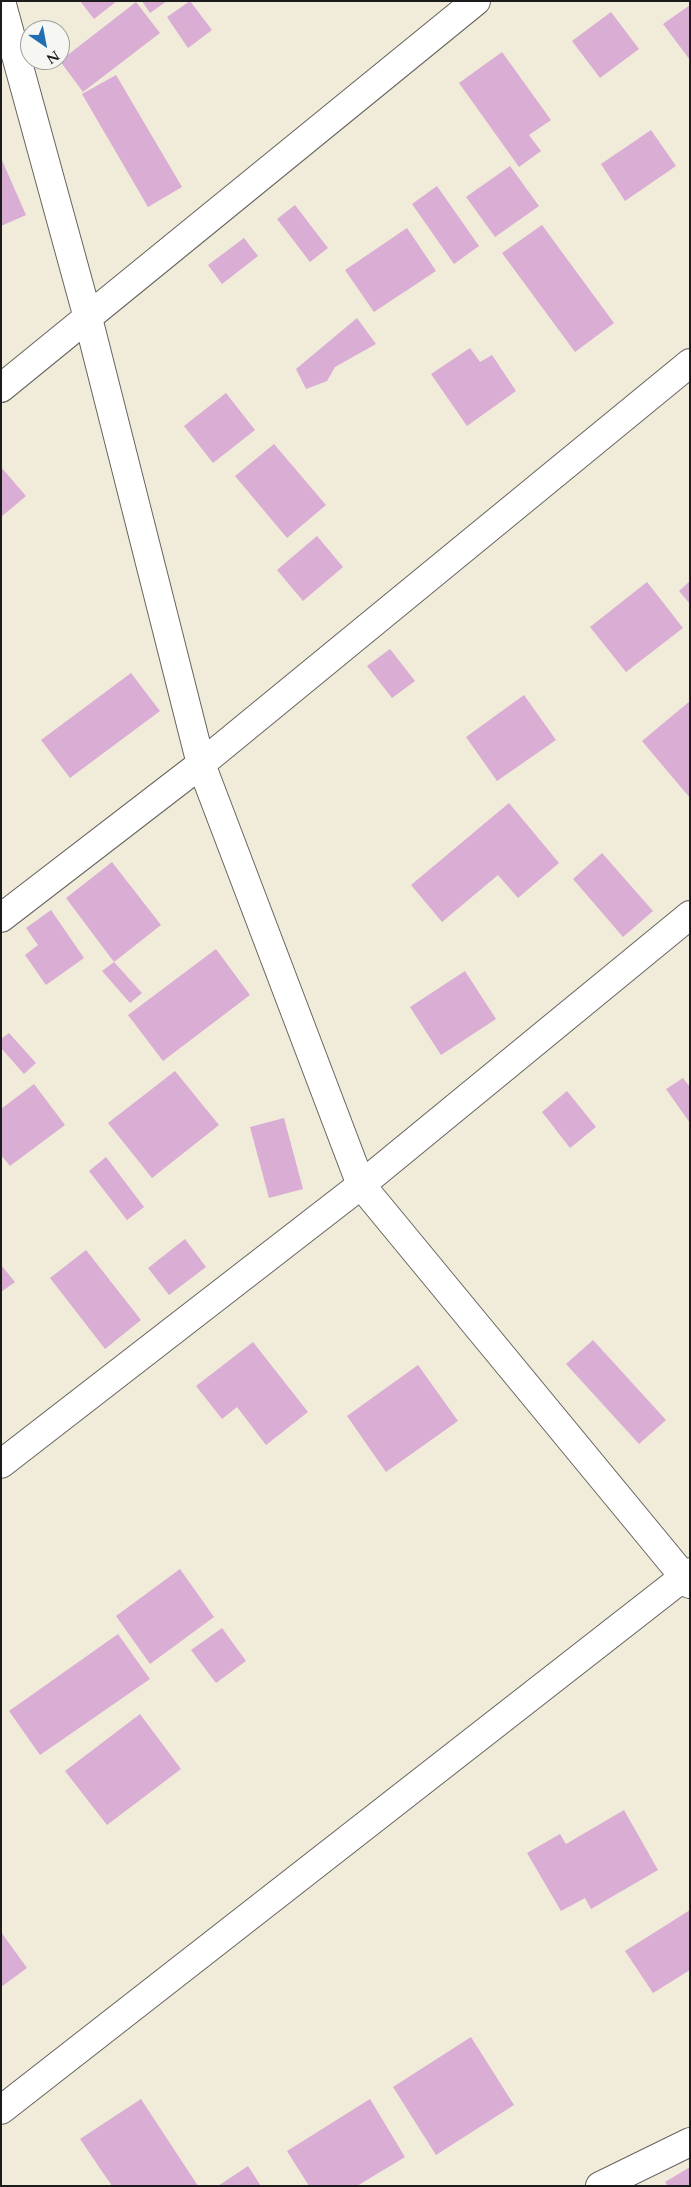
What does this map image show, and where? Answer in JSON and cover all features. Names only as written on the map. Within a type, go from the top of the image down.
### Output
[{"type":"street","points":[[1,1],[88,318],[201,764],[361,1185],[688,1578],[1,2110]]},
{"type":"street","points":[[1,388],[476,1]]},
{"type":"street","points":[[1,918],[201,764],[690,363]]},
{"type":"street","points":[[1,1464],[361,1185],[690,915]]},
{"type":"street","points":[[600,2186],[690,2142]]},
{"type":"building","points":[[80,1],[117,1],[94,19]]},
{"type":"building","points":[[142,1],[167,1],[150,13]]},
{"type":"building","points":[[190,1],[212,30],[188,48],[167,17]]},
{"type":"building","points":[[136,2],[160,33],[83,92],[67,70],[70,70],[70,53]]},
{"type":"building","points":[[690,5],[690,60],[663,24]]},
{"type":"building","points":[[611,12],[639,49],[600,78],[572,41]]},
{"type":"building","points":[[502,52],[551,120],[529,135],[541,151],[519,167],[459,83]]},
{"type":"building","points":[[116,75],[182,187],[148,207],[82,94]]},
{"type":"building","points":[[651,130],[676,166],[625,201],[601,164]]},
{"type":"building","points":[[1,158],[26,215],[1,226]]},
{"type":"building","points":[[510,166],[539,206],[495,237],[466,197]]},
{"type":"building","points":[[437,186],[479,246],[454,264],[412,204]]},
{"type":"building","points":[[295,205],[328,248],[310,262],[277,219]]},
{"type":"building","points":[[542,225],[614,323],[575,352],[502,253]]},
{"type":"building","points":[[407,228],[436,271],[374,312],[345,270]]},
{"type":"building","points":[[244,238],[258,256],[222,284],[208,265]]},
{"type":"building","points":[[357,318],[376,344],[335,367],[327,381],[306,389],[296,369]]},
{"type":"building","points":[[470,348],[480,362],[492,355],[516,391],[467,426],[431,374]]},
{"type":"building","points":[[226,393],[255,430],[213,463],[184,426]]},
{"type":"building","points":[[274,444],[326,505],[287,538],[235,476]]},
{"type":"building","points":[[1,467],[26,496],[1,517]]},
{"type":"building","points":[[317,536],[343,567],[303,601],[277,570]]},
{"type":"building","points":[[690,581],[690,604],[679,591]]},
{"type":"building","points":[[647,582],[683,628],[626,672],[590,627]]},
{"type":"building","points":[[390,649],[415,681],[392,698],[367,666]]},
{"type":"building","points":[[131,673],[160,711],[70,778],[41,740]]},
{"type":"building","points":[[524,695],[556,740],[497,781],[466,737]]},
{"type":"building","points":[[690,701],[690,798],[642,741]]},
{"type":"building","points":[[509,803],[559,863],[518,898],[498,875],[442,922],[411,885]]},
{"type":"building","points":[[602,853],[653,911],[623,937],[573,879]]},
{"type":"building","points":[[112,862],[161,925],[114,962],[66,898]]},
{"type":"building","points":[[51,910],[84,958],[46,985],[25,955],[38,945],[26,928]]},
{"type":"building","points":[[216,949],[250,995],[163,1061],[128,1015]]},
{"type":"building","points":[[114,962],[142,993],[130,1003],[102,971]]},
{"type":"building","points":[[465,971],[496,1019],[441,1055],[410,1007]]},
{"type":"building","points":[[9,1033],[36,1063],[24,1074],[1,1048],[1,1039]]},
{"type":"building","points":[[175,1071],[219,1125],[152,1178],[108,1123]]},
{"type":"building","points":[[683,1078],[690,1087],[690,1123],[666,1089]]},
{"type":"building","points":[[34,1084],[65,1125],[10,1166],[1,1155],[1,1109]]},
{"type":"building","points":[[567,1091],[596,1127],[570,1148],[542,1112]]},
{"type":"building","points":[[284,1118],[303,1189],[269,1198],[250,1127]]},
{"type":"building","points":[[106,1157],[144,1207],[127,1220],[89,1171]]},
{"type":"building","points":[[185,1239],[206,1267],[169,1295],[148,1268]]},
{"type":"building","points":[[86,1250],[141,1320],[105,1349],[50,1278]]},
{"type":"building","points":[[1,1265],[15,1282],[1,1292]]},
{"type":"building","points":[[593,1340],[666,1420],[639,1444],[566,1364]]},
{"type":"building","points":[[253,1342],[308,1412],[266,1445],[237,1407],[222,1419],[196,1386]]},
{"type":"building","points":[[418,1365],[458,1421],[386,1472],[347,1416]]},
{"type":"building","points":[[180,1569],[214,1617],[150,1664],[116,1616]]},
{"type":"building","points":[[222,1628],[246,1661],[216,1683],[191,1650]]},
{"type":"building","points":[[118,1634],[150,1679],[40,1755],[9,1711]]},
{"type":"building","points":[[140,1714],[181,1769],[107,1825],[65,1771]]},
{"type":"building","points":[[624,1810],[658,1870],[591,1909],[585,1898],[561,1911],[527,1853],[560,1834],[566,1844]]},
{"type":"building","points":[[690,1910],[690,1970],[653,1993],[625,1951]]},
{"type":"building","points":[[1,1932],[27,1968],[1,1987]]},
{"type":"building","points":[[471,2037],[514,2105],[436,2155],[393,2087]]},
{"type":"building","points":[[141,2099],[198,2186],[112,2186],[80,2139]]},
{"type":"building","points":[[370,2099],[405,2157],[357,2186],[309,2186],[287,2151]]},
{"type":"building","points":[[248,2166],[261,2186],[218,2186]]},
{"type":"building","points":[[690,2167],[690,2186],[668,2186],[665,2182]]}]
